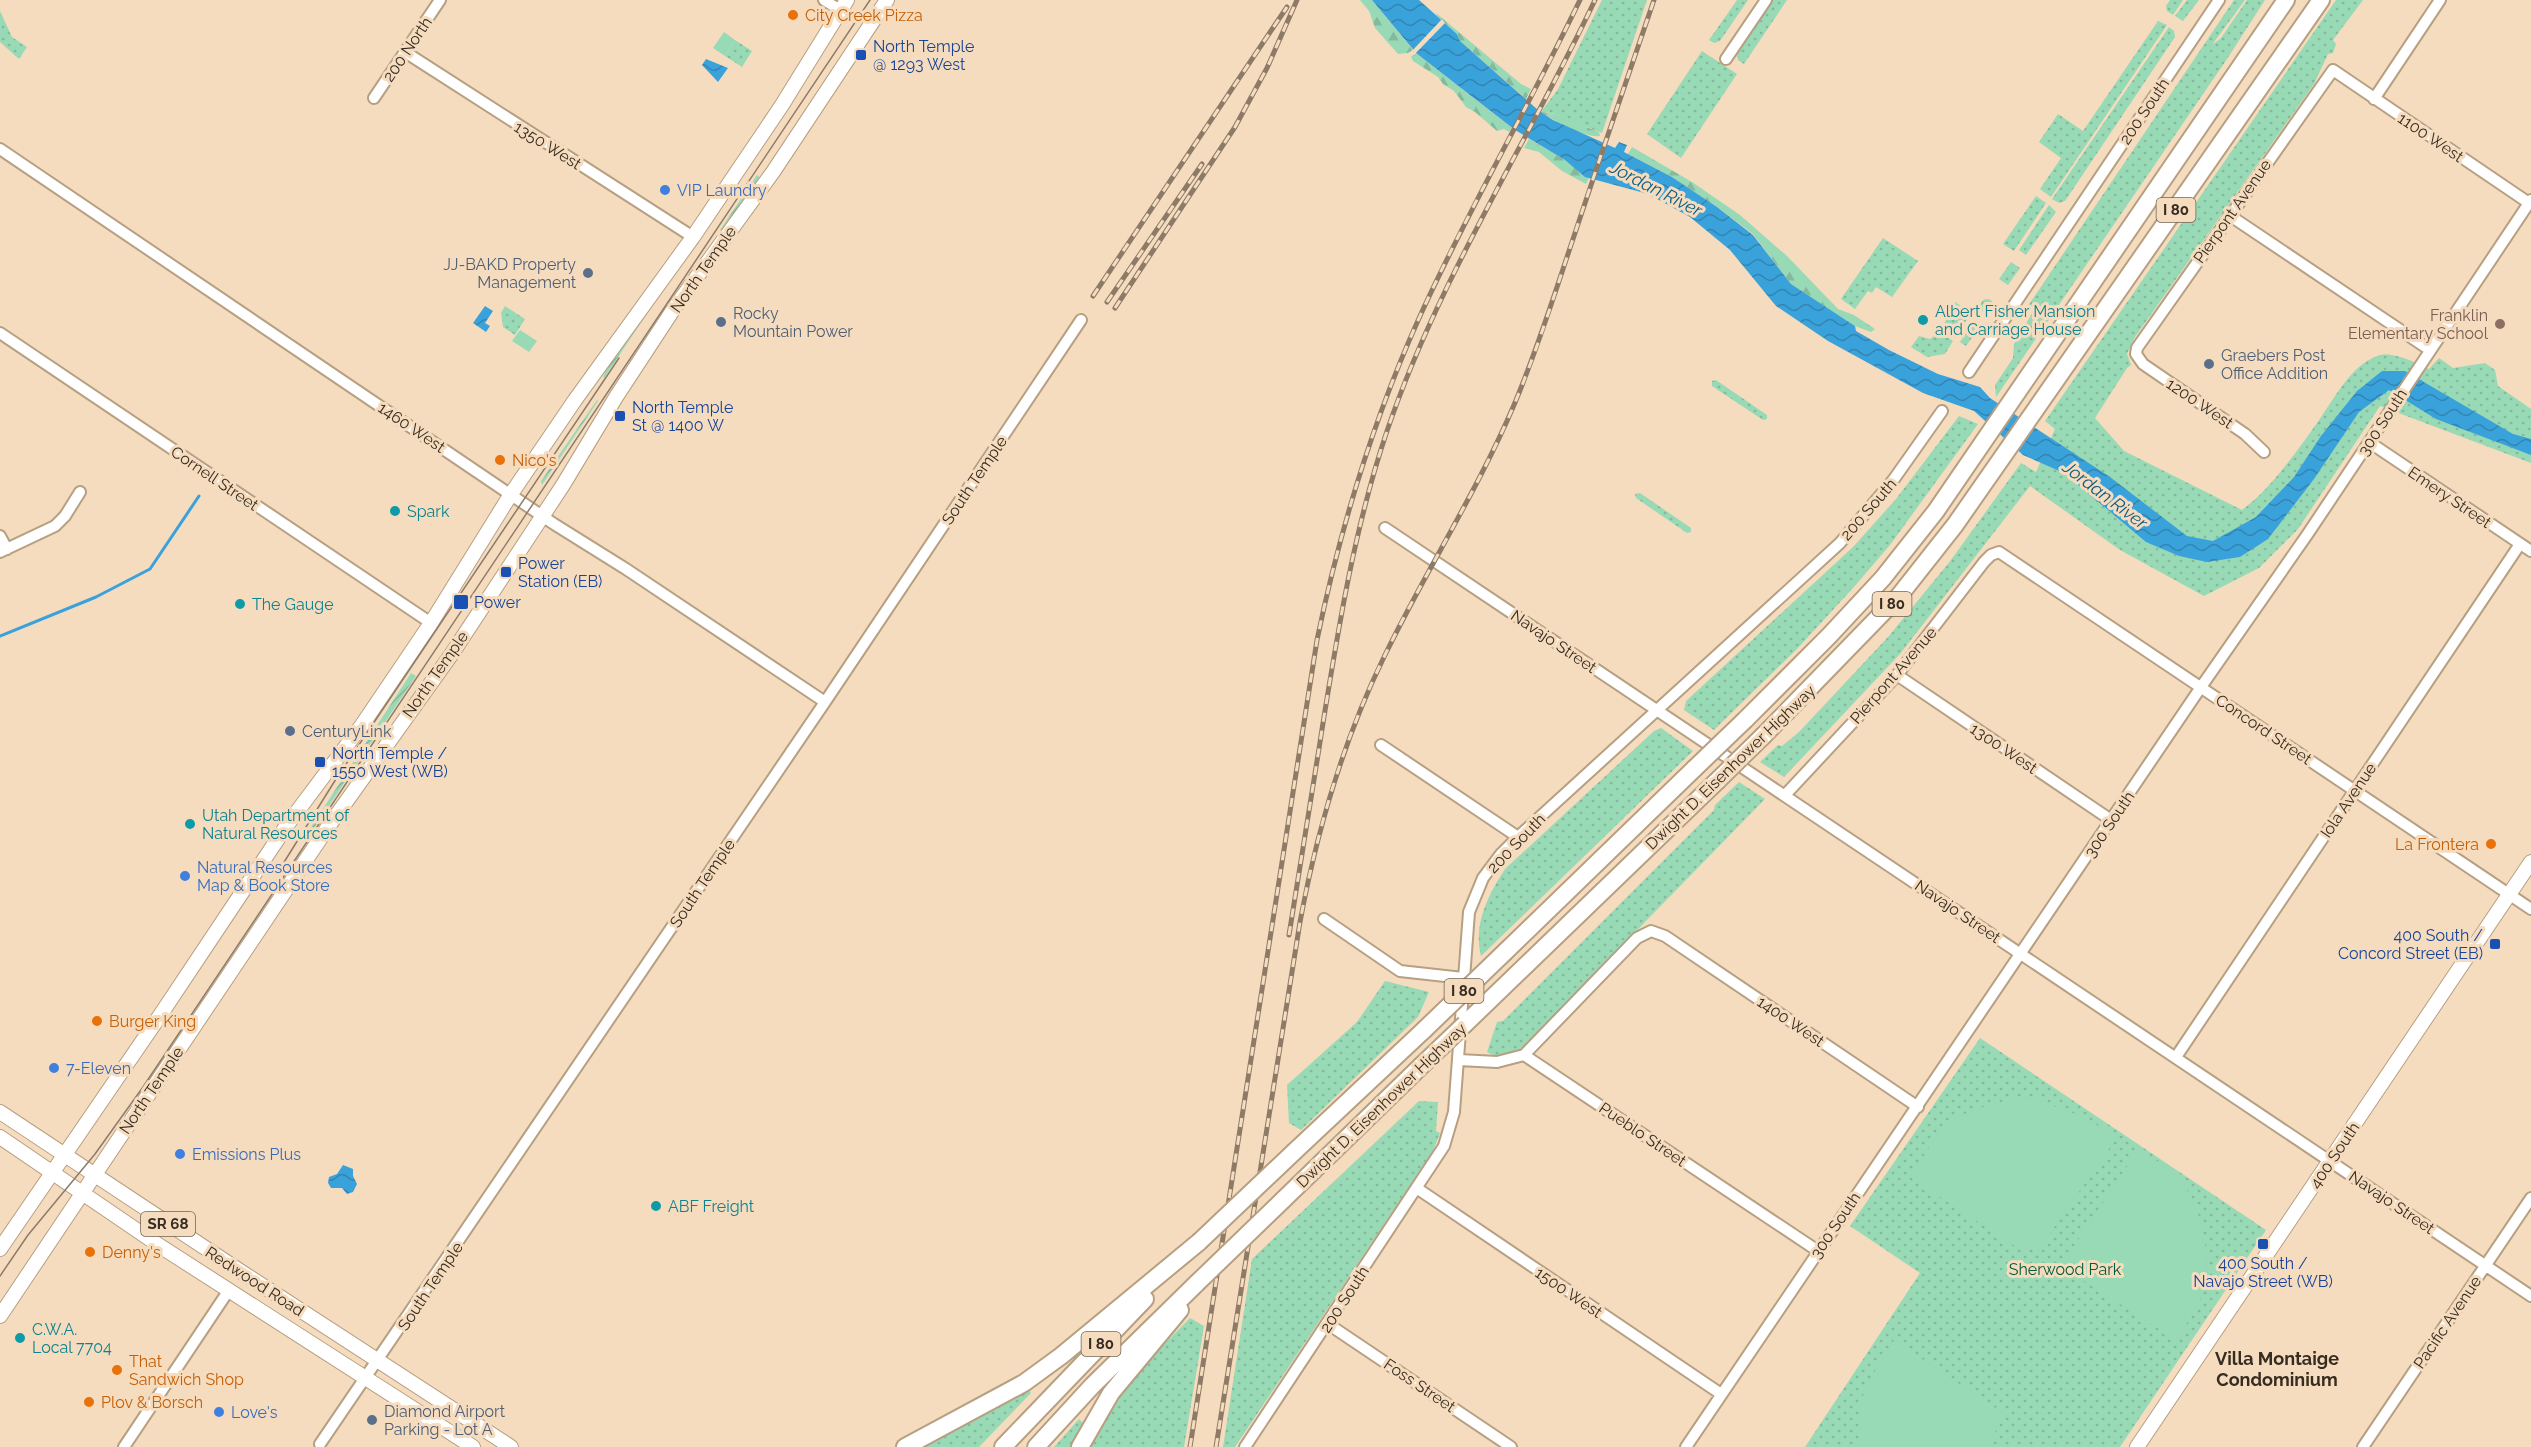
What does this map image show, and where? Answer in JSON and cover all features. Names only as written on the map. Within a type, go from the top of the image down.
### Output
[{"type":"highway","name":"Dwight D. Eisenhower Highway","points":[[1003,1447],[1199,1242],[1424,1030],[1745,720],[1883,578],[1936,512],[2286,0]]},
{"type":"highway","name":"Dwight D. Eisenhower Highway","points":[[1036,1447],[1092,1386],[1195,1285],[1764,735],[1899,596],[1955,525],[2002,459],[2320,3]]},
{"type":"highway","points":[[905,1447],[1024,1383],[1061,1356],[1199,1242]]},
{"type":"highway","points":[[1080,1447],[1111,1393],[1168,1328],[1195,1285]]},
{"type":"main road","name":"North Temple","points":[[0,1316],[328,827],[451,655],[543,516],[649,346],[706,262],[773,172],[887,0]]},
{"type":"main road","name":"North Temple","points":[[0,1249],[287,825],[362,725],[431,623],[511,494],[595,370],[693,237],[783,105],[843,5]]},
{"type":"main road","name":"400 South","points":[[2137,1447],[2531,862]]},
{"type":"main road","name":"Redwood Road","points":[[0,1112],[512,1447]]},
{"type":"main road","name":"Redwood Road","points":[[0,1137],[229,1290],[472,1447]]},
{"type":"street","name":"200 North","points":[[374,98],[440,0]]},
{"type":"street","points":[[824,0],[843,5]]},
{"type":"street","points":[[1726,59],[1766,0]]},
{"type":"street","name":"200 South","points":[[1969,372],[2219,0]]},
{"type":"street","points":[[2374,99],[2440,0]]},
{"type":"street","name":"1350 West","points":[[405,52],[693,237]]},
{"type":"street","name":"1100 West","points":[[2332,70],[2530,201]]},
{"type":"street","name":"Pierpont Avenue","points":[[2136,354],[2140,340],[2332,70]]},
{"type":"street","name":"1460 West","points":[[0,149],[543,516],[825,702]]},
{"type":"street","name":"300 South","points":[[1686,1447],[2369,442],[2530,201]]},
{"type":"street","points":[[2229,216],[2430,350]]},
{"type":"street","name":"South Temple","points":[[320,1444],[825,702],[1081,320]]},
{"type":"street","name":"Cornell Street","points":[[0,333],[431,623]]},
{"type":"street","name":"1200 West","points":[[2136,354],[2143,364],[2245,434],[2264,452]]},
{"type":"street","name":"200 South","points":[[1245,1447],[1418,1189],[1448,1136],[1454,1112],[1459,1060],[1469,912],[1491,866],[1518,837],[1840,543],[1894,479],[1942,411]]},
{"type":"street","name":"Emery Street","points":[[2369,442],[2531,551]]},
{"type":"street","points":[[0,536],[4,551],[55,526],[65,516],[80,492]]},
{"type":"street","name":"Navajo Street","points":[[1385,528],[1657,711],[1786,794],[2531,1296]]},
{"type":"street","name":"Iola Avenue","points":[[2176,1057],[2520,544]]},
{"type":"street","name":"Pierpont Avenue","points":[[1786,794],[1897,675],[1984,562],[1996,552]]},
{"type":"street","name":"Concord Street","points":[[1996,552],[2007,556],[2531,909]]},
{"type":"street","name":"1300 West","points":[[1897,675],[2112,820]]},
{"type":"street","points":[[1381,745],[1518,837]]},
{"type":"street","points":[[1324,919],[1400,971],[1464,978]]},
{"type":"street","name":"1400 West","points":[[1524,1055],[1637,938],[1651,931],[1665,936],[1918,1107]]},
{"type":"street","points":[[1459,1060],[1497,1062],[1524,1055]]},
{"type":"street","name":"Pueblo Street","points":[[1524,1055],[1818,1251]]},
{"type":"street","name":"1500 West","points":[[1418,1189],[1721,1394]]},
{"type":"street","name":"Pacific Avenue","points":[[2363,1447],[2531,1198]]},
{"type":"street","points":[[124,1447],[229,1290]]},
{"type":"street","name":"Foss Street","points":[[1328,1324],[1511,1447]]},
{"type":"green space","points":[[1360,0],[1372,0],[1413,50],[1398,54],[1375,28],[1369,11]]},
{"type":"green space","points":[[1602,0],[1647,0],[1602,133],[1552,113],[1541,112],[1558,89]]},
{"type":"green space","points":[[1737,0],[1748,0],[1720,41],[1714,43],[1709,40]]},
{"type":"green space","points":[[1773,0],[1787,0],[1744,64],[1738,60],[1737,53]]},
{"type":"green space","points":[[2170,0],[2183,0],[2173,15],[2167,11],[2166,6]]},
{"type":"green space","points":[[2187,0],[2199,0],[2183,21],[2175,16]]},
{"type":"green space","points":[[2234,0],[2245,0],[2212,45],[2221,38],[2247,0],[2265,0],[1996,397],[1995,385],[2013,358],[2014,344],[2034,310],[2028,306]]},
{"type":"green space","points":[[2336,0],[2363,0],[2333,40],[2336,44],[2333,53],[2328,54],[2314,84],[2135,337],[2127,354],[2131,365],[2095,418],[2124,451],[2242,510],[2263,492],[2282,470],[2350,376],[2367,361],[2377,356],[2389,355],[2404,358],[2429,369],[2439,358],[2453,368],[2485,363],[2495,370],[2498,386],[2531,409],[2531,463],[2380,406],[2298,529],[2259,568],[2204,596],[2120,550],[2030,486],[1900,654],[1784,777],[1760,762],[1778,745],[1782,746],[1799,732],[1888,637],[1951,560],[2021,463],[2036,472],[2055,429],[2045,421]]},
{"type":"green space","points":[[0,11],[12,37],[27,47],[19,59],[0,42]]},
{"type":"green space","points":[[1436,13],[1521,84],[1531,89],[1526,99],[1460,41],[1457,34]]},
{"type":"green space","points":[[2158,21],[2167,25],[2051,197],[2040,189],[2061,158],[2039,142],[2058,114],[2083,131]]},
{"type":"green space","points":[[2169,27],[2174,31],[2175,37],[2065,201],[2059,203],[2052,199]]},
{"type":"green space","points":[[724,32],[735,40],[725,56],[713,48]]},
{"type":"green space","points":[[735,40],[752,51],[742,67],[725,56]]},
{"type":"green space","points":[[1702,51],[1737,74],[1681,158],[1647,134]]},
{"type":"green space","points":[[1416,53],[1512,128],[1509,132],[1504,129],[1497,131],[1466,107],[1454,91],[1443,84],[1438,77],[1413,61],[1411,57]]},
{"type":"green space","points":[[1541,112],[1570,120],[1599,132],[1600,136],[1579,132]]},
{"type":"green space","points":[[1529,139],[1565,160],[1589,178],[1586,184],[1562,171],[1539,152],[1524,148]]},
{"type":"green space","points":[[1632,147],[1692,182],[1740,215],[1787,256],[1838,309],[1854,315],[1875,329],[1871,332],[1855,326],[1791,284],[1753,234],[1672,177],[1628,154]]},
{"type":"green space","points":[[757,175],[759,176],[758,183],[722,231],[720,230]]},
{"type":"green space","points":[[2036,196],[2046,203],[2014,251],[2003,244]]},
{"type":"green space","points":[[2049,205],[2056,212],[2026,255],[2019,250]]},
{"type":"green space","points":[[1883,238],[1918,261],[1892,297],[1876,287],[1872,293],[1868,291],[1855,309],[1841,299]]},
{"type":"green space","points":[[2011,262],[2020,268],[2008,285],[1999,279]]},
{"type":"green space","points":[[681,263],[604,378],[611,357]]},
{"type":"green space","points":[[1987,299],[1992,301],[1994,306],[1992,311],[1987,313],[1982,311],[1980,306],[1982,301]]},
{"type":"green space","points":[[1955,302],[1968,311],[1969,316],[1955,338],[1942,328],[1946,320],[1945,315],[1935,308]]},
{"type":"green space","points":[[505,306],[525,319],[515,335],[503,327],[501,313]]},
{"type":"green space","points":[[1973,323],[1979,328],[1966,346],[1960,342]]},
{"type":"green space","points":[[520,330],[537,341],[529,352],[512,341]]},
{"type":"green space","points":[[1940,332],[1953,341],[1945,354],[1927,357],[1911,347],[1919,336],[1930,339]]},
{"type":"green space","points":[[1716,380],[1767,415],[1767,419],[1763,420],[1712,386],[1712,381]]},
{"type":"green space","points":[[598,401],[542,485],[541,481]]},
{"type":"green space","points":[[1959,416],[1978,424],[1890,545],[1797,649],[1714,730],[1684,710],[1686,701],[1853,547],[1896,499]]},
{"type":"green space","points":[[1640,493],[1691,528],[1691,532],[1687,533],[1636,498],[1635,494]]},
{"type":"green space","points":[[411,673],[416,676],[306,840],[304,838]]},
{"type":"green space","points":[[1661,728],[1693,751],[1481,956],[1479,933],[1484,911],[1505,869],[1654,731]]},
{"type":"green space","points":[[1739,782],[1765,799],[1527,1043],[1518,1051],[1508,1055],[1498,1056],[1487,1052],[1497,1022],[1503,1021],[1714,810],[1715,805]]},
{"type":"green space","points":[[1385,981],[1429,992],[1418,1017],[1301,1130],[1289,1123],[1287,1085],[1357,1022]]},
{"type":"green space","name":"Sherwood Park","points":[[1980,1038],[2266,1230],[2120,1447],[1805,1447],[1920,1273],[1850,1226]]},
{"type":"green space","points":[[2029,1097],[2078,1115],[2118,1136],[2039,1249],[2019,1249],[1910,1177],[1935,1140],[1960,1116],[1990,1105]]},
{"type":"green space","points":[[1419,1101],[1438,1102],[1436,1131],[1440,1133],[1433,1151],[1235,1447],[1223,1447],[1252,1259]]},
{"type":"green space","points":[[2139,1148],[2180,1180],[2194,1203],[2203,1231],[2207,1260],[2204,1286],[2189,1321],[2176,1340],[2073,1274],[2065,1264],[2068,1255]]},
{"type":"green space","points":[[1190,1318],[1204,1326],[1184,1447],[1087,1447],[1116,1399],[1137,1372]]},
{"type":"green space","points":[[1894,1340],[2006,1415],[1985,1447],[1859,1447],[1861,1401],[1870,1379]]},
{"type":"green space","points":[[1027,1388],[1031,1393],[979,1447],[922,1447]]},
{"type":"green space","points":[[1079,1419],[1085,1425],[1073,1447],[1054,1447]]},
{"type":"water","name":"Jordan River","points":[[1372,0],[1419,0],[1457,34],[1460,41],[1538,110],[1553,120],[1615,148],[1619,142],[1627,145],[1624,152],[1672,177],[1717,207],[1753,235],[1791,284],[1855,326],[1856,331],[1938,374],[1980,387],[1990,398],[2110,477],[2187,536],[2213,541],[2256,517],[2294,477],[2321,436],[2357,391],[2382,371],[2405,371],[2513,434],[2531,439],[2531,455],[2436,419],[2389,390],[2359,412],[2314,479],[2268,539],[2240,557],[2207,562],[2179,556],[2146,542],[2064,473],[2023,455],[1974,411],[1923,393],[1828,341],[1776,306],[1730,250],[1690,217],[1648,194],[1585,177],[1565,160],[1515,130],[1416,53]]},
{"type":"water","points":[[706,59],[728,68],[718,82],[702,65]]},
{"type":"water","points":[[485,306],[493,311],[485,323],[490,326],[486,332],[473,323]]},
{"type":"water","points":[[343,1165],[353,1169],[353,1176],[357,1184],[353,1192],[347,1194],[342,1188],[331,1188],[328,1183],[329,1177],[337,1174]]},
{"type":"pier","points":[[1442,19],[1445,23],[1414,55],[1411,52]]},
{"type":"waterway","points":[[0,636],[96,597],[150,569],[199,496]]},
{"type":"tram line","points":[[0,1276],[28,1235],[95,1154],[143,1087],[870,0]]},
{"type":"tram line","points":[[281,867],[336,779],[619,358]]},
{"type":"railway","points":[[1115,308],[1235,127],[1267,68],[1297,0]]},
{"type":"railway","points":[[1190,1447],[1317,640],[1347,516],[1387,395],[1420,316],[1458,236],[1580,0]]},
{"type":"railway","points":[[1289,935],[1342,612],[1357,539],[1387,431],[1431,320],[1457,266],[1595,0]]},
{"type":"railway","points":[[1216,1447],[1300,922],[1333,786],[1356,721],[1384,657],[1484,469],[1522,385],[1654,0]]},
{"type":"railway","points":[[1093,296],[1287,7]]},
{"type":"railway","points":[[1107,302],[1202,164]]},
{"type":"place","name":"City Creek Pizza","points":[[793,15]]},
{"type":"place","name":"North Temple @ 1293 West","points":[[861,55]]},
{"type":"place","name":"VIP Laundry","points":[[665,190]]},
{"type":"place","name":"JJ-BAKD Property Management","points":[[588,273]]},
{"type":"place","name":"Albert Fisher Mansion and Carriage House","points":[[1923,320]]},
{"type":"place","name":"Rocky Mountain Power","points":[[721,322]]},
{"type":"place","name":"Franklin Elementary School","points":[[2500,324]]},
{"type":"place","name":"Graebers Post Office Addition","points":[[2209,364]]},
{"type":"place","name":"North Temple St @ 1400 W","points":[[620,416]]},
{"type":"place","name":"Nico's","points":[[500,460]]},
{"type":"place","name":"Spark","points":[[395,511]]},
{"type":"place","name":"Power Station (EB)","points":[[506,572]]},
{"type":"place","name":"Power","points":[[461,602]]},
{"type":"place","name":"The Gauge","points":[[240,604]]},
{"type":"place","name":"CenturyLink","points":[[290,731]]},
{"type":"place","name":"North Temple / 1550 West (WB)","points":[[320,762]]},
{"type":"place","name":"Utah Department of Natural Resources","points":[[190,824]]},
{"type":"place","name":"La Frontera","points":[[2491,844]]},
{"type":"place","name":"Natural Resources Map & Book Store","points":[[185,876]]},
{"type":"place","name":"400 South / Concord Street (EB)","points":[[2495,944]]},
{"type":"place","name":"Burger King","points":[[97,1021]]},
{"type":"place","name":"7-Eleven","points":[[54,1068]]},
{"type":"place","name":"Emissions Plus","points":[[180,1154]]},
{"type":"place","name":"ABF Freight","points":[[656,1206]]},
{"type":"place","name":"400 South / Navajo Street (WB)","points":[[2263,1244]]},
{"type":"place","name":"Denny's","points":[[90,1252]]},
{"type":"place","name":"C.W.A. Local 7704","points":[[20,1338]]},
{"type":"place","name":"That Sandwich Shop","points":[[117,1370]]},
{"type":"place","name":"Plov & Borsch","points":[[89,1402]]},
{"type":"place","name":"Love's","points":[[219,1412]]},
{"type":"place","name":"Diamond Airport Parking - Lot A","points":[[372,1420]]},
{"type":"district","name":"Villa Montaige Condominium","points":[[2277,1369]]}]
